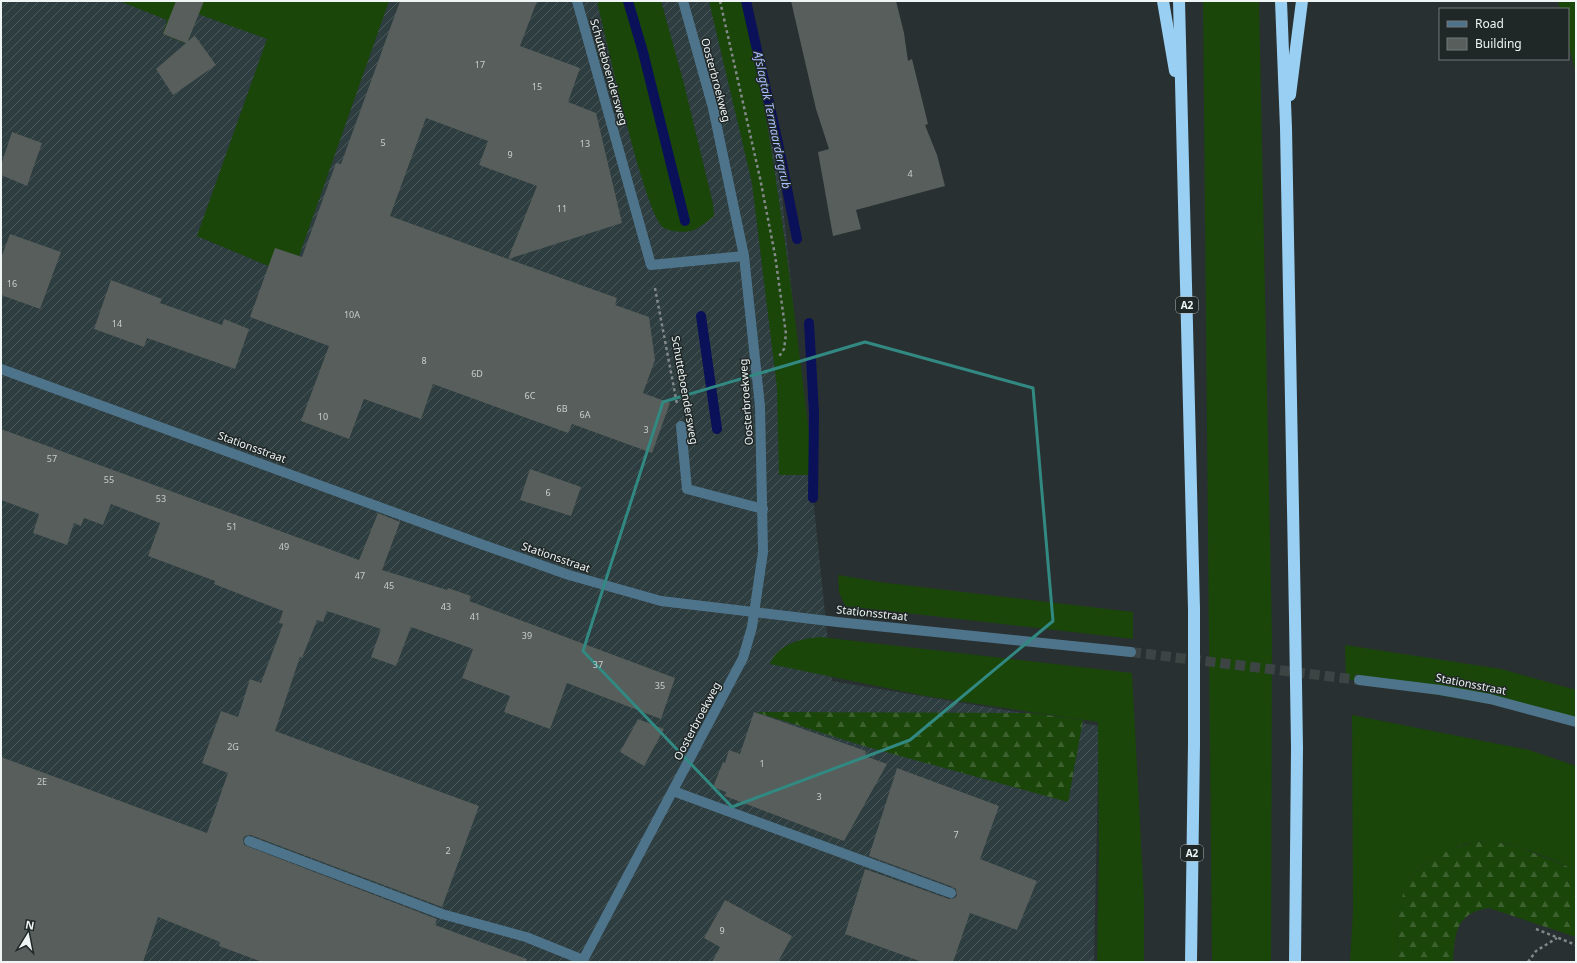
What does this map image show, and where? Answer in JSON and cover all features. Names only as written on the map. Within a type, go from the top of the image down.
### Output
[{"type":"highway","name":"A2","points":[[1163,1],[1183,114]]},
{"type":"highway","name":"A2","points":[[1179,1],[1183,114],[1194,610],[1191,962]]},
{"type":"highway","points":[[1280,1],[1286,128],[1297,748],[1295,962]]},
{"type":"highway","points":[[1286,128],[1302,1]]},
{"type":"street","name":"Schutteboendersweg","points":[[577,1],[651,265]]},
{"type":"street","name":"Oosterbroekweg","points":[[582,961],[743,658],[752,627],[763,552],[760,406],[744,256],[713,108],[683,1]]},
{"type":"street","points":[[651,265],[744,256]]},
{"type":"street","name":"Stationsstraat","points":[[1,370],[569,575],[661,601],[1131,652]]},
{"type":"street","name":"Schutteboendersweg","points":[[681,426],[687,488],[763,509]]},
{"type":"street","name":"Stationsstraat","points":[[1359,680],[1440,690],[1483,698],[1539,710],[1576,722]]},
{"type":"street","points":[[673,791],[951,893]]},
{"type":"street","points":[[249,841],[442,914],[526,938],[582,961]]},
{"type":"path","points":[[720,1],[760,178],[775,255],[786,334],[784,349],[778,357],[757,374]]},
{"type":"path","name":"Schutteboendersweg","points":[[651,265],[681,426]]},
{"type":"path","points":[[1536,929],[1576,944]]},
{"type":"path","points":[[1528,962],[1536,951],[1558,938]]},
{"type":"highlighted area","points":[[865,342],[1033,388],[1053,621],[910,740],[732,807],[583,651],[663,402]]},
{"type":"shaded area","points":[[1,1],[740,1],[780,178],[832,681],[1099,726],[1094,962],[1,962]]},
{"type":"green space","points":[[119,1],[389,1],[292,276],[197,236],[267,39],[198,14],[187,44],[163,34],[167,20]]},
{"type":"green space","points":[[597,1],[661,1],[684,84],[713,204],[714,216],[694,230],[683,232],[664,228],[656,216],[647,192],[626,122]]},
{"type":"green space","points":[[709,1],[744,1],[756,60],[776,178],[814,475],[779,475],[777,388],[752,183]]},
{"type":"green space","points":[[1203,1],[1259,1],[1272,637],[1271,962],[1212,962]]},
{"type":"green space","points":[[1558,1],[1576,1],[1576,74],[1569,46],[1569,8],[1560,8]]},
{"type":"green space","points":[[838,575],[879,582],[1133,612],[1133,639],[845,606],[839,592]]},
{"type":"green space","points":[[820,637],[1132,673],[1144,900],[1144,962],[1097,962],[1099,851],[1098,722],[925,696],[770,664],[778,652],[784,647],[805,639]]},
{"type":"green space","points":[[1345,645],[1501,669],[1576,690],[1576,726],[1490,704],[1346,679]]},
{"type":"green space","points":[[756,712],[1032,713],[1083,720],[1068,802],[864,746]]},
{"type":"green space","points":[[1352,715],[1529,750],[1576,766],[1576,870],[1537,853],[1497,842],[1469,843],[1462,845],[1424,865],[1411,878],[1402,898],[1400,907],[1397,962],[1350,962],[1353,911]]},
{"type":"green space","points":[[1492,841],[1519,847],[1576,870],[1576,937],[1489,908],[1470,914],[1459,926],[1455,942],[1453,962],[1397,962],[1400,906],[1405,889],[1410,880],[1423,866],[1440,855],[1474,842]]},
{"type":"building","points":[[176,1],[204,1],[188,41],[195,36],[216,65],[173,95],[156,69],[186,43],[163,34]]},
{"type":"building","points":[[400,1],[537,1],[520,46],[580,68],[568,102],[596,113],[622,223],[508,259],[617,298],[615,305],[649,317],[655,360],[643,393],[670,403],[652,453],[572,424],[568,433],[433,384],[421,419],[364,399],[349,439],[301,421],[329,346],[250,317],[275,248],[302,257],[336,163],[341,164]],"holes":[[[426,118],[488,141],[479,165],[537,186],[508,259],[390,216]]]},
{"type":"building","points":[[791,1],[896,1],[904,33],[908,61],[912,59],[928,124],[925,125],[937,155],[945,186],[856,210],[861,229],[833,236],[818,152],[829,149],[816,109]]},
{"type":"building","points":[[12,132],[42,143],[27,186],[1,175],[1,165]]},
{"type":"building","points":[[10,234],[61,252],[40,309],[1,295],[1,258]]},
{"type":"building","points":[[111,280],[162,299],[160,303],[222,325],[224,319],[249,329],[235,369],[147,338],[144,347],[94,329]]},
{"type":"building","points":[[1,429],[359,560],[378,513],[400,522],[382,570],[447,590],[448,588],[471,596],[469,601],[675,678],[661,719],[567,683],[550,729],[504,712],[510,696],[462,678],[473,649],[411,627],[396,666],[371,657],[381,629],[327,611],[323,622],[317,620],[302,658],[300,657],[275,731],[479,806],[442,907],[251,835],[245,836],[243,839],[244,845],[437,919],[435,925],[527,959],[526,962],[262,962],[219,946],[220,942],[158,917],[143,962],[1,962],[1,757],[207,833],[228,773],[202,763],[221,711],[238,717],[250,679],[261,683],[283,624],[279,623],[283,611],[214,584],[215,581],[148,556],[160,523],[111,504],[103,525],[84,518],[81,526],[74,523],[67,545],[33,533],[39,514],[1,500]]},
{"type":"building","points":[[530,469],[581,487],[571,516],[520,500]]},
{"type":"building","points":[[754,712],[866,751],[865,756],[887,764],[844,841],[725,796],[726,792],[713,787],[723,762],[725,763],[729,750],[740,754]]},
{"type":"building","points":[[638,719],[664,729],[644,766],[620,752]]},
{"type":"building","points":[[897,768],[999,806],[980,859],[1037,881],[1017,930],[970,913],[953,962],[922,962],[845,934],[865,869],[949,899],[955,898],[957,895],[956,889],[953,887],[869,856]]},
{"type":"building","points":[[725,900],[792,936],[778,962],[712,962],[720,947],[704,938]]},
{"type":"waterway","points":[[628,1],[643,52],[685,221]]},
{"type":"waterway","name":"Afslagtak Termaardergrub","points":[[746,1],[778,143],[797,239]]},
{"type":"waterway","points":[[701,316],[717,429]]},
{"type":"waterway","name":"Afslagtak Termaardergrub","points":[[809,323],[814,413],[813,498]]},
{"type":"tunnel","points":[[1131,652],[1359,680]]}]
